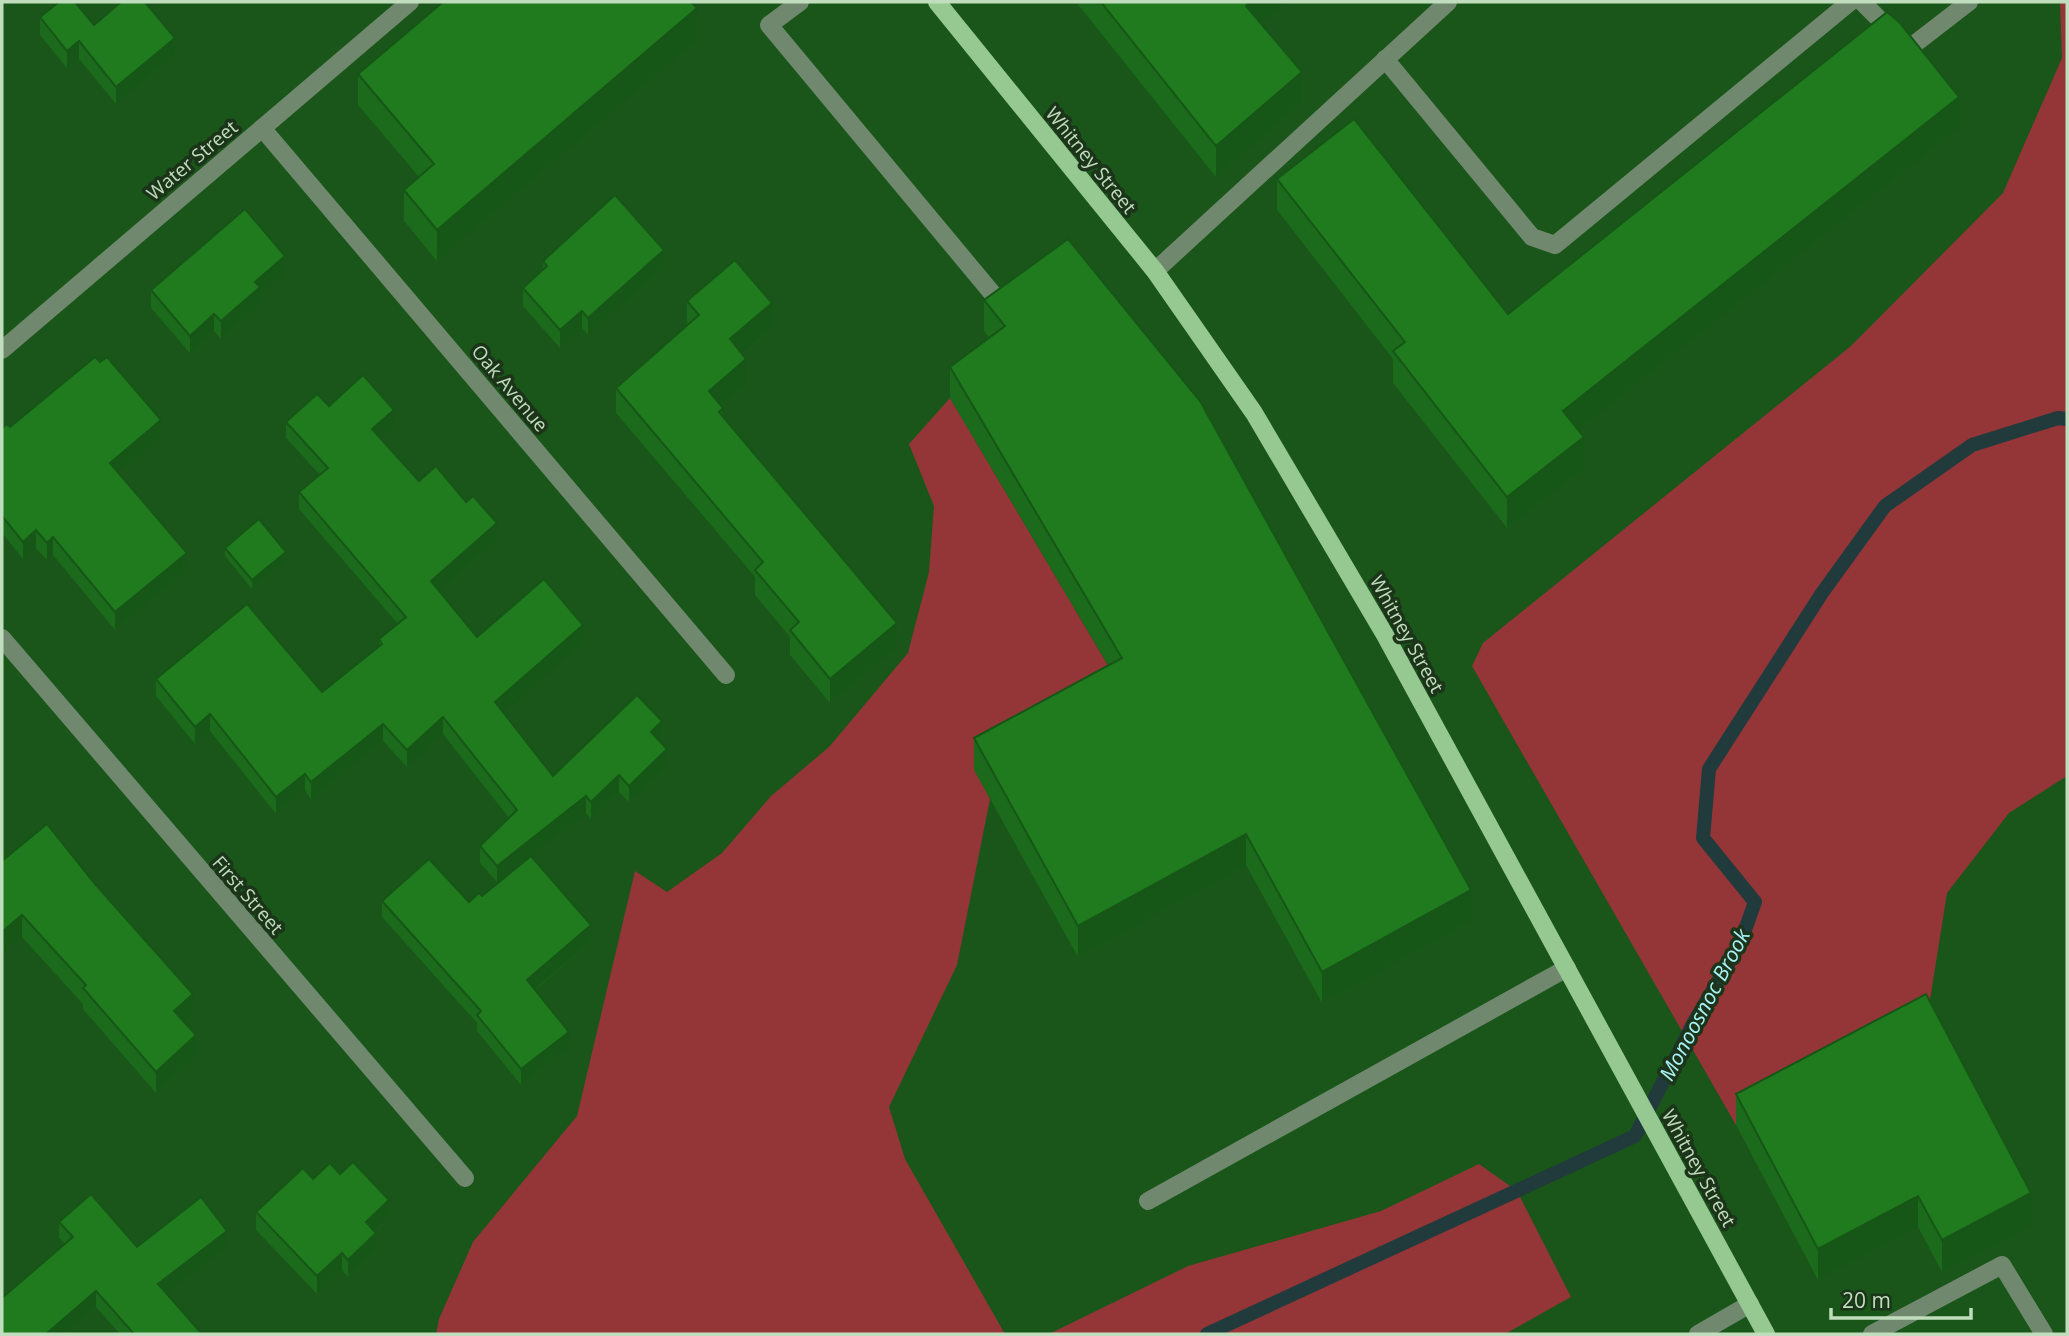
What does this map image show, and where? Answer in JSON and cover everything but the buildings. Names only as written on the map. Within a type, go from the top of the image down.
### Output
[{"type":"main road","name":"Whitney Street","points":[[937,2],[1154,271],[1254,413],[1385,635],[1766,1334]]},
{"type":"street","name":"Water Street","points":[[2,350],[410,2]]},
{"type":"street","points":[[800,2],[769,25],[992,293]]},
{"type":"street","points":[[1154,271],[1448,2]]},
{"type":"street","points":[[1385,59],[1532,237],[1555,245],[1850,2]]},
{"type":"street","points":[[1862,2],[1902,42],[1912,46],[1969,2]]},
{"type":"street","name":"Oak Avenue","points":[[262,128],[726,675]]},
{"type":"street","name":"First Street","points":[[2,638],[465,1178]]},
{"type":"street","points":[[1148,1201],[1567,968]]},
{"type":"street","points":[[1872,1334],[2002,1265],[2044,1334]]},
{"type":"street","points":[[1698,1334],[1750,1304]]},
{"type":"shaded area","points":[[2060,2],[2067,2],[2067,776],[2009,813],[1947,893],[1926,1025],[1736,1125],[1472,666],[1483,643],[1851,346],[2003,193],[2062,58]]},
{"type":"shaded area","points":[[950,398],[1122,689],[975,770],[990,799],[957,965],[889,1107],[905,1159],[1005,1334],[436,1334],[439,1319],[473,1242],[577,1116],[635,871],[667,892],[722,853],[771,796],[829,747],[908,653],[929,572],[934,506],[909,444]]},
{"type":"shaded area","points":[[1479,1164],[1517,1191],[1571,1297],[1505,1334],[1049,1334],[1188,1266],[1381,1211]]},
{"type":"waterway","name":"Monoosnoc Brook","points":[[1207,1334],[1635,1136],[1694,1022],[1740,944],[1755,902],[1703,838],[1709,769],[1822,593],[1885,506],[1972,445],[2058,418],[2067,419]]}]
